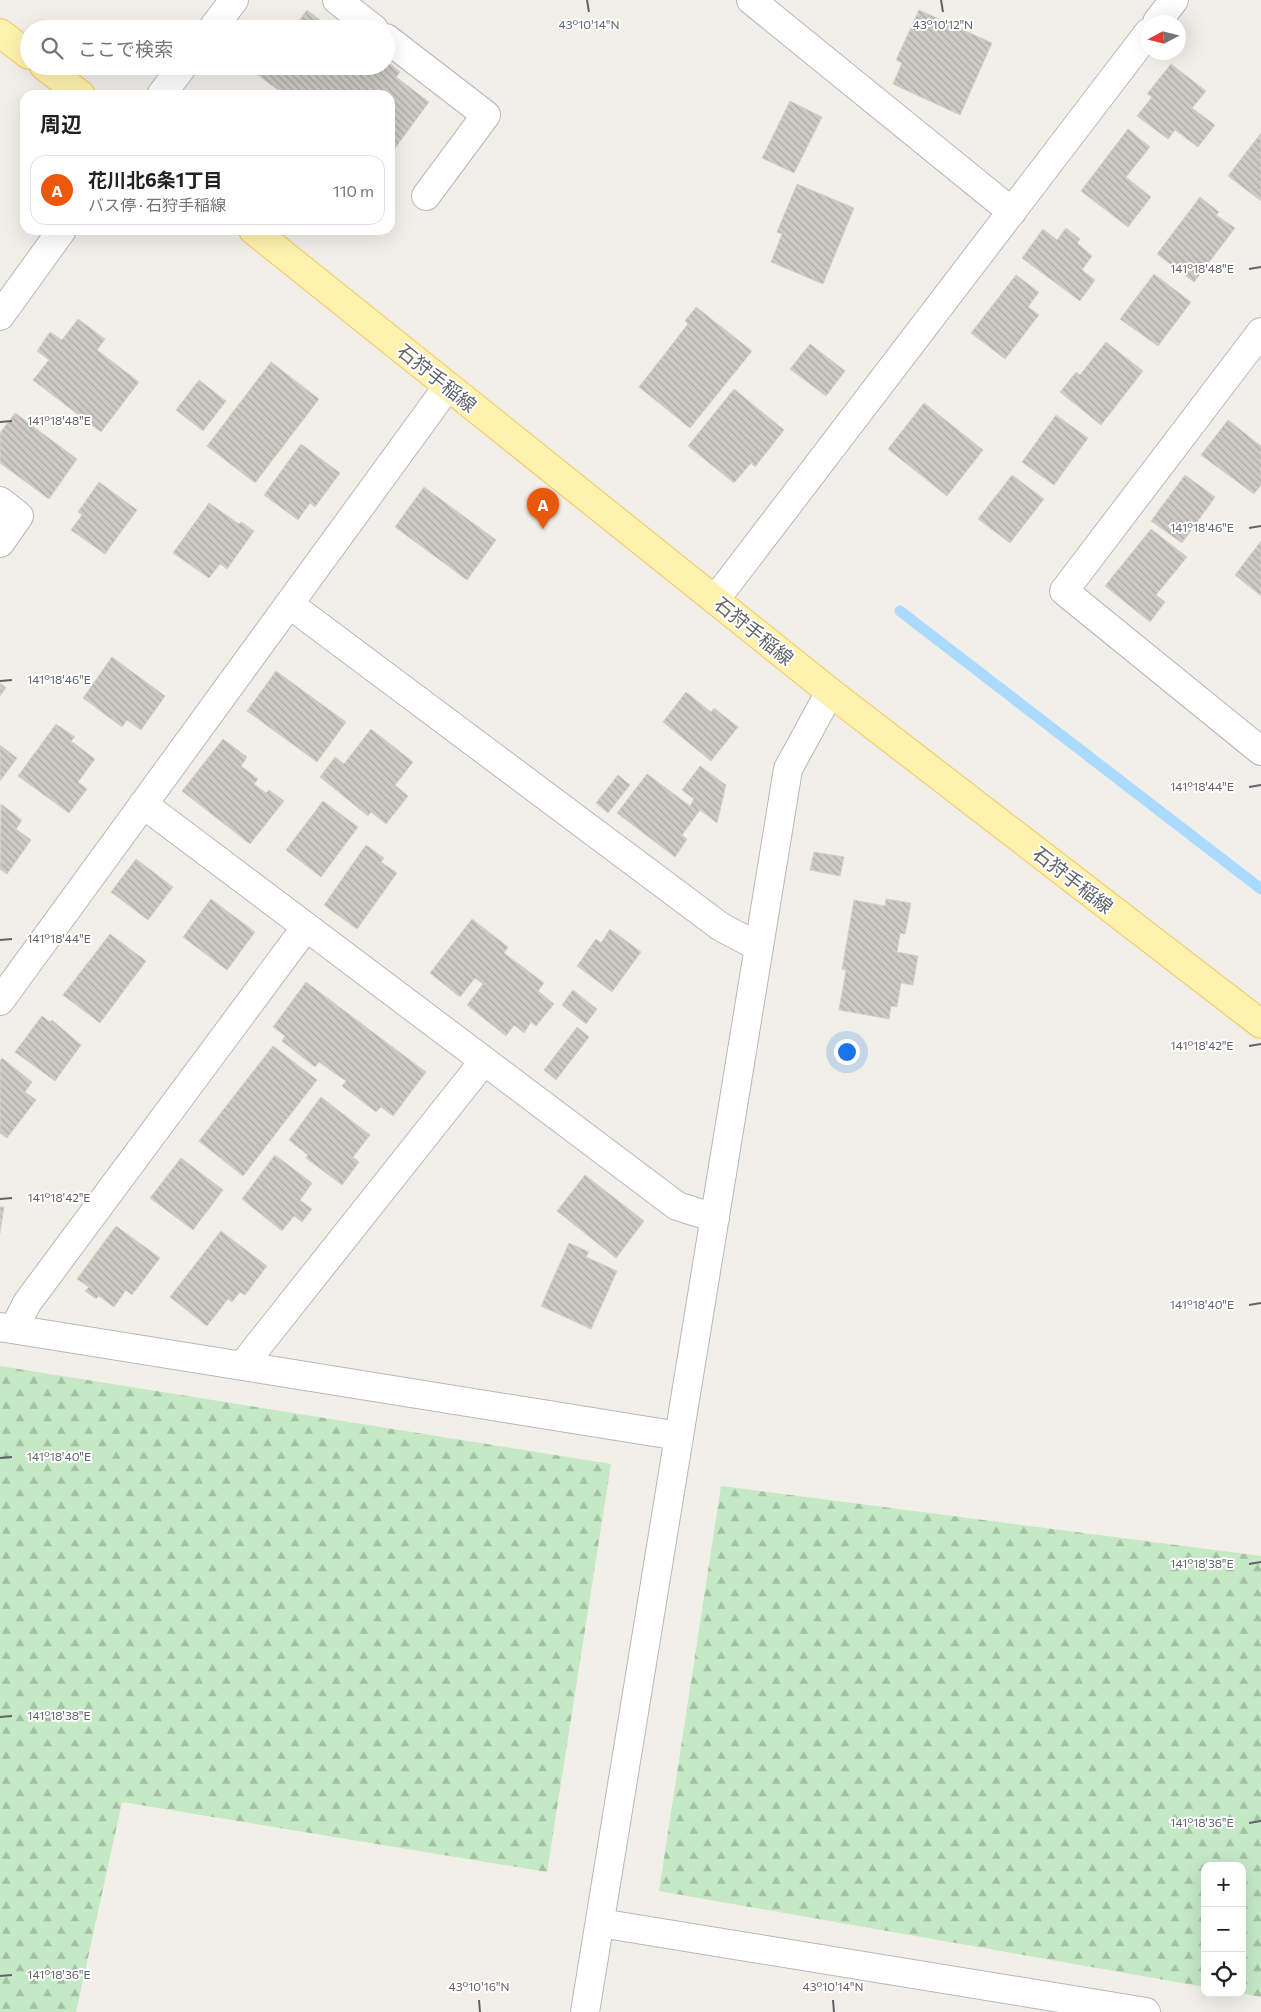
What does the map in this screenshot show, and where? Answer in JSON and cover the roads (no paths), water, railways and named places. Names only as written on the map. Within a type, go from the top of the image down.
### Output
[{"type":"main road","points":[[0,33],[20,48]]},
{"type":"main road","points":[[56,75],[75,90]]},
{"type":"main road","name":"石狩手稲線","points":[[259,235],[830,692],[1261,1024]]},
{"type":"street","points":[[219,20],[234,0]]},
{"type":"street","points":[[337,0],[363,20]]},
{"type":"street","points":[[751,0],[1012,212]]},
{"type":"street","points":[[1162,15],[1174,0]]},
{"type":"street","points":[[715,600],[1141,42]]},
{"type":"street","points":[[395,45],[486,115],[426,196]]},
{"type":"street","points":[[165,90],[176,75]]},
{"type":"street","points":[[0,316],[58,235]]},
{"type":"street","points":[[1258,741],[1064,590],[1261,332]]},
{"type":"street","points":[[0,1001],[448,386]]},
{"type":"street","points":[[0,501],[19,516],[0,543]]},
{"type":"street","points":[[289,604],[721,927],[758,947]]},
{"type":"street","points":[[585,2012],[788,768],[830,692]]},
{"type":"street","points":[[143,804],[677,1206],[715,1218]]},
{"type":"street","points":[[7,1328],[27,1304],[306,927]]},
{"type":"street","points":[[242,1366],[484,1061]]},
{"type":"street","points":[[7,1328],[679,1436]]},
{"type":"street","points":[[600,1923],[1146,2012]]},
{"type":"waterway","points":[[900,611],[1261,889]]},
{"type":"place","name":"花川北6条1丁目","points":[[543,529]]}]
